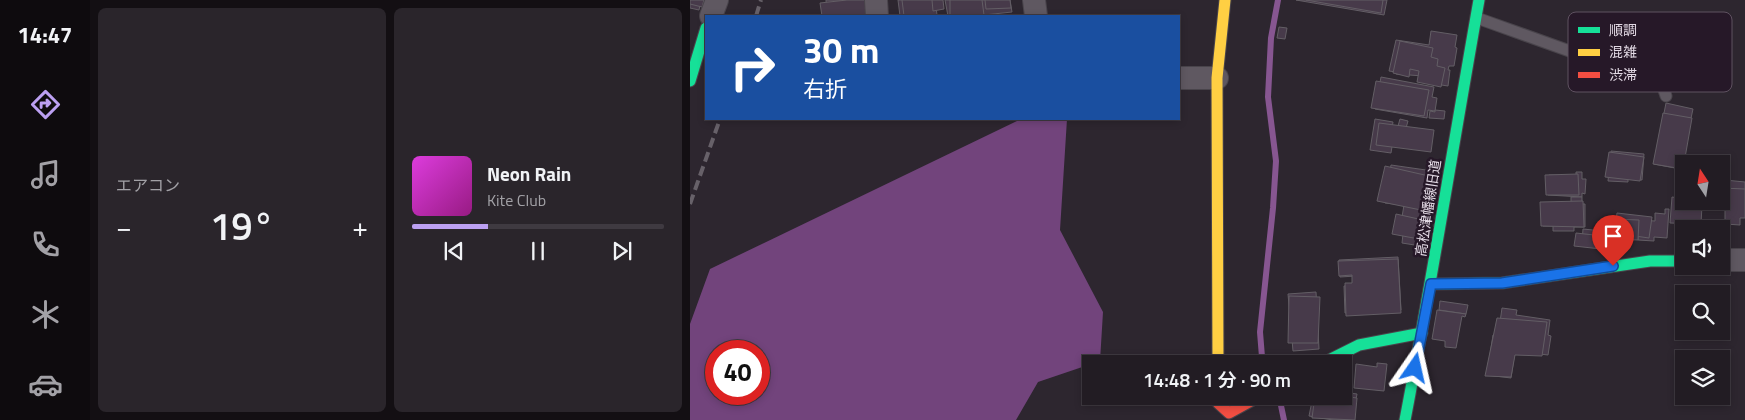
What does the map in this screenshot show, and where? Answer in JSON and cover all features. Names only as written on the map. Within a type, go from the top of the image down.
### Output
[{"type":"street","points":[[711,15],[717,0]]},
{"type":"street","points":[[876,0],[877,15]]},
{"type":"street","points":[[1034,0],[1036,15]]},
{"type":"street","points":[[1218,355],[1217,78],[1224,0]]},
{"type":"street","name":"高松津幡線旧道","points":[[1405,420],[1431,284],[1479,0]]},
{"type":"street","points":[[690,25],[705,27]]},
{"type":"street","points":[[690,81],[705,30]]},
{"type":"street","points":[[1180,78],[1217,78]]},
{"type":"street","points":[[1431,284],[1502,283],[1650,260],[1675,260]]},
{"type":"street","points":[[1730,260],[1745,260]]},
{"type":"street","points":[[1339,355],[1358,345],[1422,333]]},
{"type":"street","points":[[1220,405],[1229,412],[1243,405]]},
{"type":"lane","points":[[1476,18],[1568,51]]},
{"type":"lane","points":[[1665,92],[1666,96]]},
{"type":"shaded area","points":[[1019,120],[1067,120],[1060,230],[1103,312],[1100,355],[1082,355],[1082,367],[1038,382],[1016,420],[690,420],[690,324],[710,269]]},
{"type":"building","points":[[690,0],[701,0],[699,10],[690,8]]},
{"type":"building","points":[[690,0],[704,0],[702,7],[690,4]]},
{"type":"building","points":[[826,0],[853,0],[854,9],[866,8],[869,15],[827,15]]},
{"type":"building","points":[[865,0],[867,15],[822,15],[820,3]]},
{"type":"building","points":[[898,0],[930,0],[931,15],[900,15]]},
{"type":"building","points":[[902,0],[933,0],[937,15],[935,15],[904,15]]},
{"type":"building","points":[[932,0],[943,0],[944,9],[933,11]]},
{"type":"building","points":[[945,0],[982,0],[984,15],[948,15]]},
{"type":"building","points":[[950,0],[985,0],[985,15],[950,15]]},
{"type":"building","points":[[982,0],[1010,0],[1012,12],[984,15]]},
{"type":"building","points":[[985,0],[1010,0],[1011,8],[986,9]]},
{"type":"building","points":[[1296,0],[1387,0],[1384,15]]},
{"type":"building","points":[[1306,0],[1383,0],[1381,13]]},
{"type":"building","points":[[1279,27],[1287,28],[1285,39],[1277,38]]},
{"type":"building","points":[[1431,31],[1457,35],[1454,66],[1449,66],[1448,70],[1450,70],[1448,86],[1422,82],[1423,76],[1396,74],[1396,72],[1389,71],[1396,40],[1429,45]]},
{"type":"building","points":[[1400,41],[1433,48],[1431,57],[1438,59],[1437,66],[1445,68],[1441,87],[1417,82],[1419,71],[1410,69],[1409,77],[1393,73]]},
{"type":"building","points":[[1381,77],[1434,87],[1432,97],[1437,98],[1435,111],[1428,110],[1427,118],[1375,109]]},
{"type":"building","points":[[1376,81],[1429,90],[1424,116],[1371,108]]},
{"type":"building","points":[[1666,103],[1693,109],[1683,155],[1675,155],[1675,168],[1654,164]]},
{"type":"building","points":[[1435,110],[1445,111],[1444,119],[1429,118],[1430,111],[1435,112]]},
{"type":"building","points":[[1663,113],[1692,118],[1685,155],[1675,155],[1675,168],[1653,164]]},
{"type":"building","points":[[1375,119],[1393,122],[1392,128],[1395,128],[1391,153],[1370,150]]},
{"type":"building","points":[[1400,119],[1408,121],[1406,128],[1398,126]]},
{"type":"building","points":[[1379,123],[1434,130],[1431,152],[1376,145]]},
{"type":"building","points":[[1611,151],[1644,154],[1642,180],[1628,179],[1628,182],[1608,181]]},
{"type":"building","points":[[1609,152],[1644,157],[1640,181],[1605,177]]},
{"type":"building","points":[[1391,165],[1433,171],[1427,209],[1421,208],[1420,220],[1426,221],[1421,246],[1402,243],[1403,234],[1396,233],[1398,216],[1402,217],[1404,205],[1385,203]]},
{"type":"building","points":[[1385,166],[1429,176],[1421,210],[1377,201]]},
{"type":"building","points":[[1576,172],[1582,172],[1582,179],[1586,179],[1585,194],[1582,193],[1582,197],[1548,195],[1549,175],[1576,176]]},
{"type":"building","points":[[1578,174],[1579,195],[1546,195],[1545,175]]},
{"type":"building","points":[[1730,180],[1745,182],[1745,211],[1723,210],[1730,210]]},
{"type":"building","points":[[1730,188],[1745,189],[1745,218],[1740,218],[1740,225],[1730,224],[1730,220],[1725,220],[1725,210],[1730,210]]},
{"type":"building","points":[[1571,197],[1582,197],[1582,204],[1585,204],[1585,227],[1574,227],[1574,231],[1553,231],[1553,226],[1543,226],[1543,204],[1571,203]]},
{"type":"building","points":[[1672,197],[1675,197],[1675,210],[1702,210],[1701,220],[1675,220],[1675,223],[1670,223]]},
{"type":"building","points":[[1583,201],[1584,227],[1541,226],[1540,202]]},
{"type":"building","points":[[1665,209],[1669,209],[1667,238],[1654,237],[1654,241],[1638,240],[1639,220],[1655,221],[1655,213],[1665,214]]},
{"type":"building","points":[[1617,213],[1652,217],[1649,238],[1614,233]]},
{"type":"building","points":[[1396,214],[1423,220],[1419,239],[1392,234]]},
{"type":"building","points":[[1613,219],[1639,220],[1638,240],[1612,239]]},
{"type":"building","points":[[1583,229],[1603,231],[1602,245],[1582,243]]},
{"type":"building","points":[[1576,233],[1603,236],[1601,249],[1574,246]]},
{"type":"building","points":[[1398,257],[1401,310],[1345,313],[1344,286],[1356,285],[1356,276],[1340,277],[1339,260]]},
{"type":"building","points":[[1398,259],[1401,313],[1346,316],[1345,283],[1352,283],[1352,275],[1339,276],[1338,261]]},
{"type":"building","points":[[1316,292],[1319,349],[1293,351],[1288,294]]},
{"type":"building","points":[[1289,296],[1320,297],[1318,343],[1288,343]]},
{"type":"building","points":[[1440,301],[1468,305],[1466,314],[1439,310]]},
{"type":"building","points":[[1502,308],[1517,310],[1516,315],[1550,320],[1548,335],[1551,336],[1548,355],[1515,351],[1511,378],[1487,375],[1493,335],[1498,336]]},
{"type":"building","points":[[1437,310],[1466,314],[1465,317],[1462,316],[1456,348],[1445,347],[1445,341],[1432,339]]},
{"type":"building","points":[[1497,318],[1547,322],[1542,356],[1515,355],[1511,377],[1485,376]]},
{"type":"building","points":[[1377,363],[1387,364],[1384,391],[1354,388],[1356,364],[1377,367]]},
{"type":"building","points":[[1352,393],[1357,394],[1352,420],[1333,420],[1309,416],[1311,405],[1352,405]]},
{"type":"building","points":[[1352,397],[1357,398],[1355,420],[1312,418],[1314,405],[1352,405]]},
{"type":"waterway","points":[[1262,355],[1260,332],[1276,161],[1268,97],[1271,38],[1278,0]]},
{"type":"waterway","points":[[1281,405],[1284,420]]},
{"type":"railway","points":[[756,15],[761,0]]},
{"type":"railway","points":[[690,204],[720,120]]},
{"type":"traffic: fast","points":[[1405,420],[1479,0]]},
{"type":"traffic: fast","points":[[690,81],[705,31]]},
{"type":"traffic: fast","points":[[1431,284],[1502,283],[1650,261],[1675,261]]},
{"type":"traffic: fast","points":[[1339,355],[1359,345],[1422,333]]},
{"type":"traffic: slow","points":[[1218,355],[1217,78],[1225,0]]},
{"type":"traffic: jam","points":[[1220,405],[1229,413],[1244,405]]},
{"type":"route","points":[[1415,368],[1431,284],[1502,283],[1613,266]]}]
